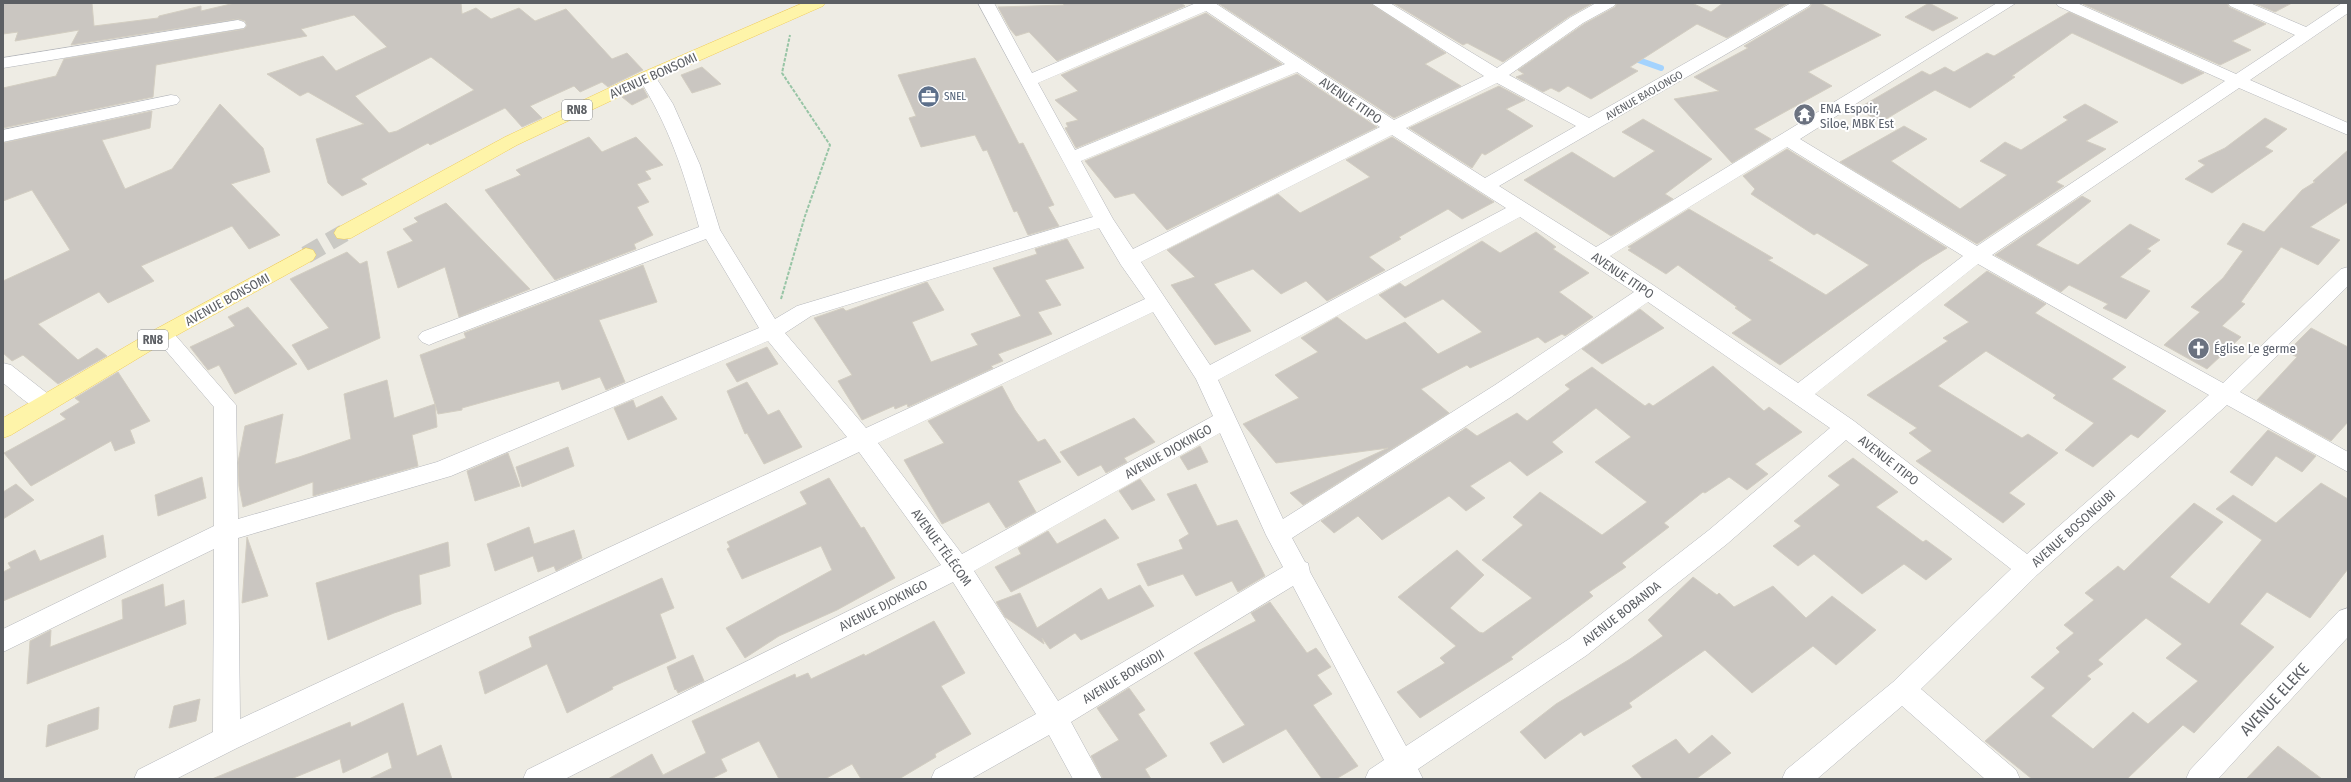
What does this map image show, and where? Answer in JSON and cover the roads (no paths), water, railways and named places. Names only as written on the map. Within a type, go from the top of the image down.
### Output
[{"type":"main road","name":"AVENUE BONSOMI","points":[[344,233],[511,142],[647,77],[817,3]]},
{"type":"main road","name":"AVENUE BONSOMI","points":[[3,429],[163,334],[306,255]]},
{"type":"street","points":[[986,3],[1030,80],[1104,220],[1128,260],[1158,301],[1206,377],[1224,420],[1278,535],[1405,772]]},
{"type":"street","points":[[1379,3],[1497,76],[1590,126]]},
{"type":"street","points":[[1128,260],[1497,76],[1577,20],[1608,3]]},
{"type":"street","name":"AVENUE BAOLONGO","points":[[1484,186],[1803,3]]},
{"type":"street","points":[[1596,256],[1788,140],[2008,3]]},
{"type":"street","points":[[2064,3],[2348,130]]},
{"type":"street","points":[[2236,3],[2307,34]]},
{"type":"street","points":[[1030,80],[1205,4]]},
{"type":"street","name":"AVENUE ITIPO","points":[[1205,4],[1393,128],[1596,256],[1846,426],[2028,568]]},
{"type":"street","points":[[1799,394],[1977,255],[2348,6]]},
{"type":"street","points":[[3,63],[238,26]]},
{"type":"street","points":[[1072,158],[1299,65]]},
{"type":"street","name":"AVENUE TÉLÉCOM","points":[[647,77],[664,104],[691,165],[710,230],[772,331],[863,440],[958,568],[1054,718],[1088,779]]},
{"type":"street","points":[[3,136],[171,100]]},
{"type":"street","points":[[1788,140],[1977,255],[2348,463]]},
{"type":"street","points":[[1206,377],[1521,208]]},
{"type":"street","points":[[3,640],[225,532],[443,470],[772,331],[804,311],[1104,220]]},
{"type":"street","points":[[429,337],[710,230]]},
{"type":"street","name":"AVENUE BOSONGUBI","points":[[1796,779],[1902,690],[2028,568],[2224,394],[2348,274]]},
{"type":"street","points":[[1278,535],[1503,391],[1648,292]]},
{"type":"street","points":[[148,779],[228,739],[1158,301]]},
{"type":"street","points":[[163,334],[225,405],[228,739]]},
{"type":"street","points":[[3,371],[44,404]]},
{"type":"street","name":"AVENUE DJOKINGO","points":[[537,779],[958,568],[1224,420]]},
{"type":"street","name":"AVENUE BOBANDA","points":[[1379,779],[1405,772],[1578,647],[1718,537],[1846,426]]},
{"type":"street","name":"AVENUE BONGIDJI","points":[[945,779],[1054,718],[1298,570]]},
{"type":"street","name":"AVENUE ELEKE","points":[[2200,779],[2348,619]]},
{"type":"street","points":[[1902,690],[2006,779]]},
{"type":"waterway","points":[[1630,57],[1661,68]]},
{"type":"tunnel","points":[[306,255],[344,233]]},
{"type":"place","name":"SNEL","points":[[928,96]]},
{"type":"place","name":"ENA Espoir, Siloe, MBK Est","points":[[1804,115]]},
{"type":"place","name":"Église Le germe","points":[[2199,348]]}]
